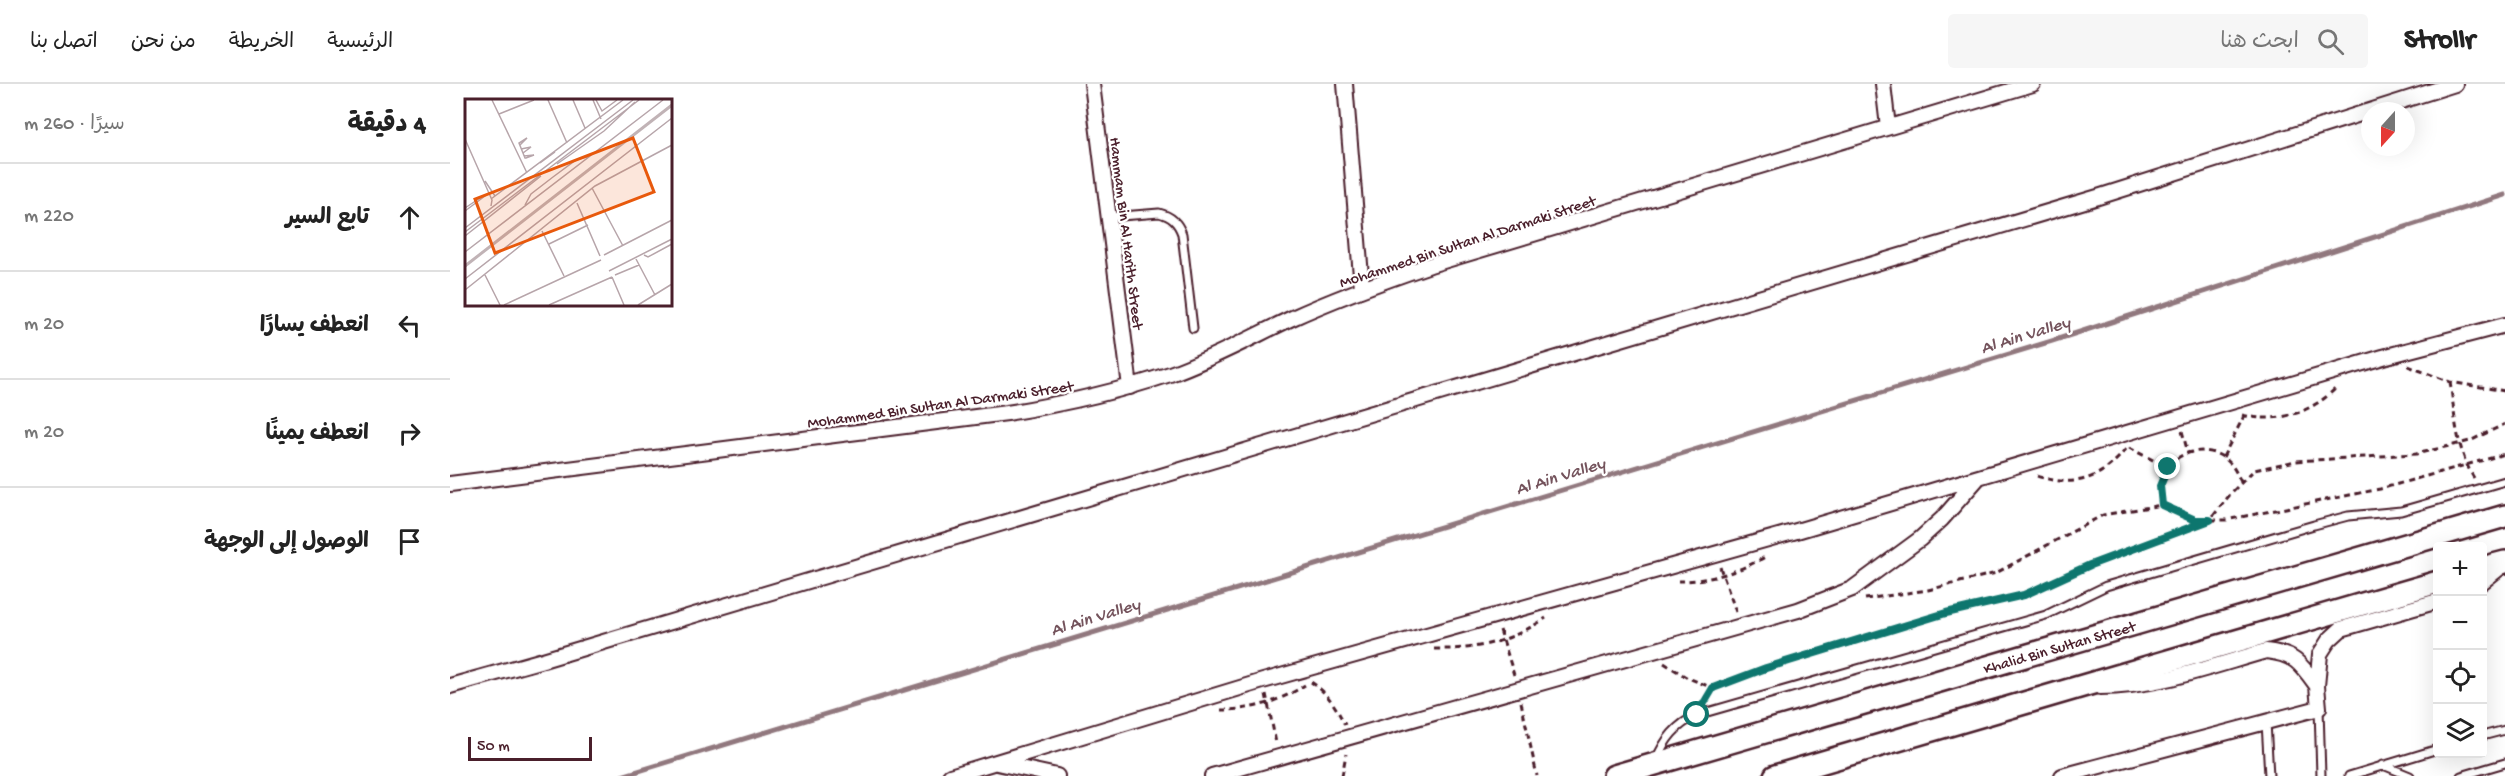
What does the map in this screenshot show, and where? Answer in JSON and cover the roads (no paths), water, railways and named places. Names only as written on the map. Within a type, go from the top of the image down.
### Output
[{"type":"main road","name":"Khalid Bin Sultan Street","points":[[1614,776],[2505,516]]},
{"type":"main road","points":[[2487,567],[2505,562]]},
{"type":"main road","points":[[1775,776],[2433,583]]},
{"type":"street","name":"Hammam Bin Al Harith Street","points":[[1092,84],[1130,387]]},
{"type":"street","points":[[1346,84],[1362,288]]},
{"type":"street","points":[[1883,84],[1888,127]]},
{"type":"street","name":"Mohammed Bin Sultan Al Darmaki Street","points":[[450,484],[1007,413],[1079,400],[1130,387],[1211,358],[1362,288],[1430,265],[2033,84]]},
{"type":"street","points":[[450,686],[2075,204],[2455,84]]},
{"type":"street","points":[[950,776],[1263,681],[1717,554],[2383,357],[2505,325]]},
{"type":"street","points":[[1212,776],[1798,610],[1852,589],[1935,526],[1978,478]]},
{"type":"street","points":[[2487,578],[2505,562]]},
{"type":"street","points":[[2062,776],[2319,708],[2317,686],[2320,654],[2329,640],[2341,629],[2433,602]]},
{"type":"street","points":[[2083,686],[2142,684],[2266,651],[2283,653],[2297,660],[2317,686]]},
{"type":"street","points":[[995,762],[1057,776]]},
{"type":"lane","points":[[1109,217],[1159,213],[1166,215],[1177,224],[1182,234],[1192,328]]},
{"type":"lane","points":[[1655,763],[1662,746],[1673,730],[1697,715],[2046,615],[2106,586],[2303,528],[2348,516],[2401,511],[2505,481]]},
{"type":"lane","points":[[2319,708],[2321,776]]},
{"type":"lane","points":[[2266,721],[2269,776]]},
{"type":"lane","points":[[2487,735],[2505,730]]},
{"type":"lane","points":[[2349,776],[2433,750]]},
{"type":"lane","points":[[2462,776],[2505,763]]},
{"type":"lane","points":[[2383,765],[2410,776]]},
{"type":"waterway","name":"Al Ain Valley","points":[[622,776],[2052,341],[2505,195]]}]
